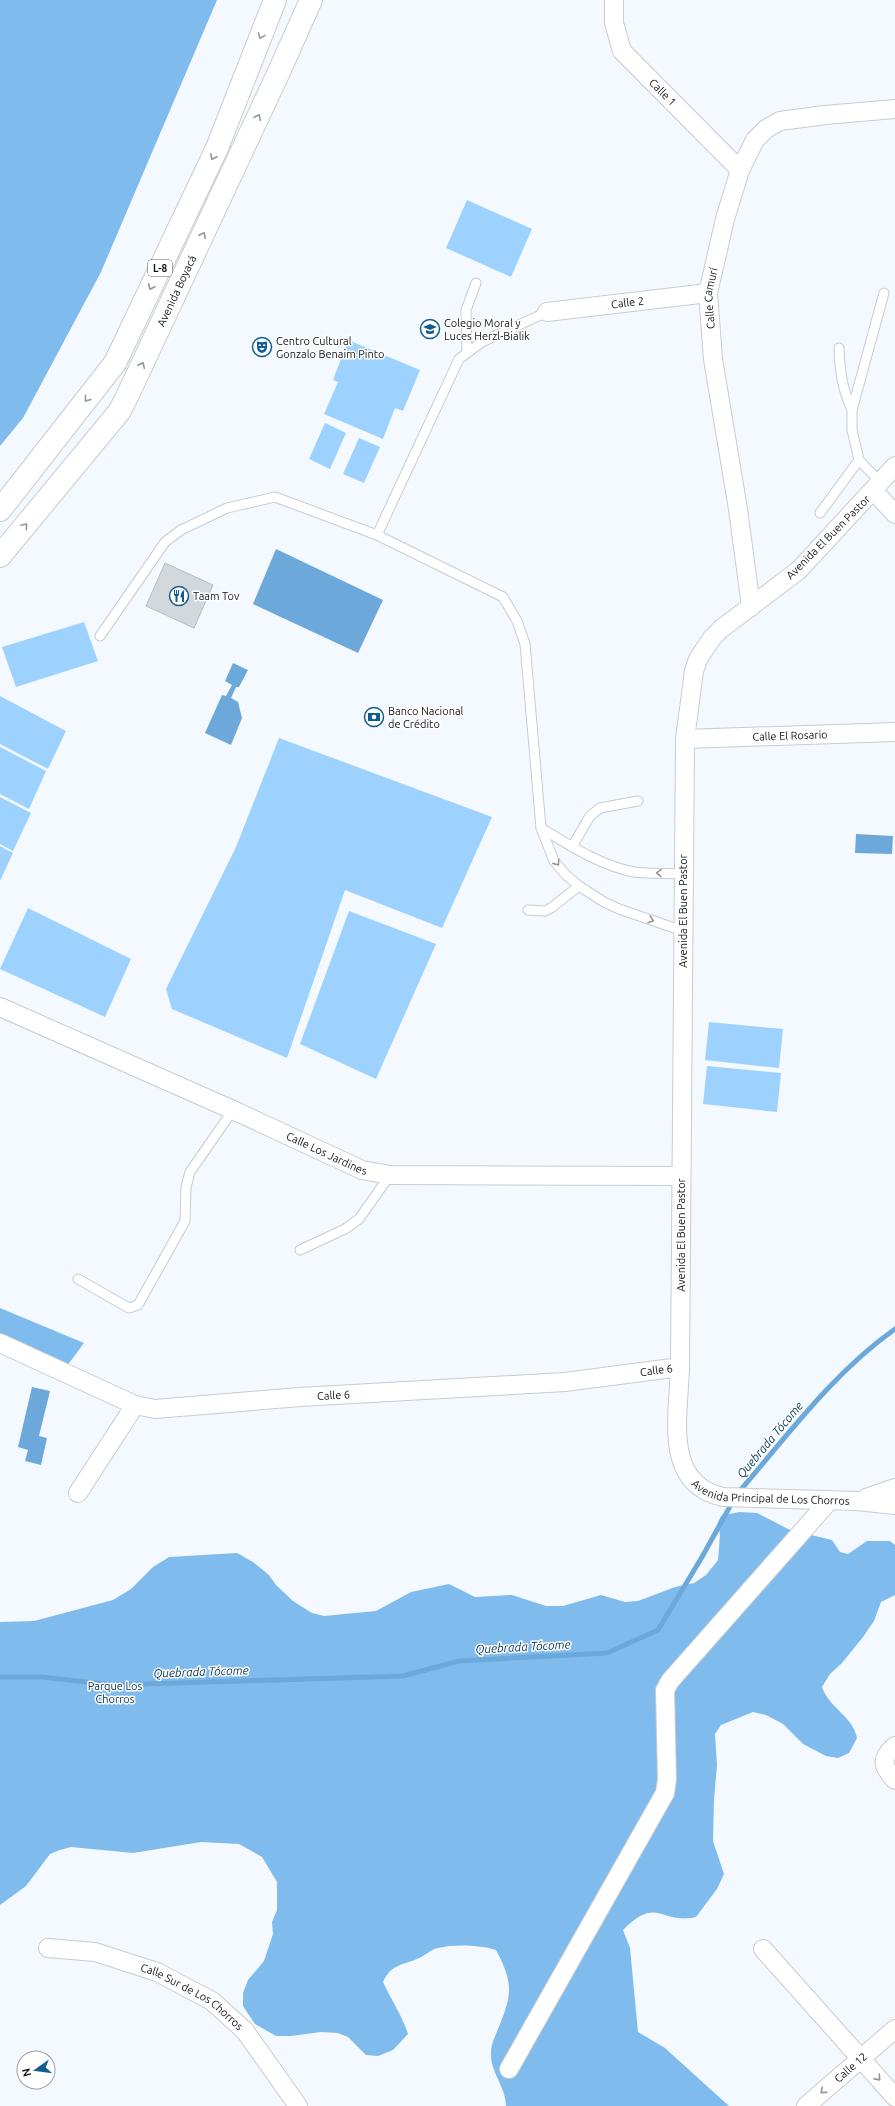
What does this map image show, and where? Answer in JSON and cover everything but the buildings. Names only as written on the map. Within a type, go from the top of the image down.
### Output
[{"type":"highway","name":"L-8","points":[[0,510],[115,364],[217,148],[275,0]]},
{"type":"highway","name":"Avenida Boyacá","points":[[0,556],[114,418],[125,401],[272,88],[310,0]]},
{"type":"street","name":"Calle 1","points":[[614,0],[614,23],[622,51],[740,170]]},
{"type":"street","name":"Calle Camurí","points":[[751,607],[738,509],[713,359],[708,293],[725,219],[740,170],[755,140],[766,129],[780,121],[825,115],[895,109]]},
{"type":"street","name":"Calle 2","points":[[547,312],[708,293]]},
{"type":"street","name":"Avenida El Buen Pastor","points":[[678,1441],[680,1367],[685,739],[694,671],[698,659],[712,638],[721,629],[799,570],[895,466]]},
{"type":"street","points":[[877,487],[895,514]]},
{"type":"street","name":"Calle El Rosario","points":[[685,739],[895,732]]},
{"type":"street","name":"Calle Los Jardines","points":[[0,1008],[233,1110],[362,1170],[390,1174],[681,1176]]},
{"type":"street","name":"Calle 6","points":[[0,1343],[135,1405],[155,1409],[300,1397],[565,1382],[680,1367]]},
{"type":"street","points":[[78,1493],[135,1405]]},
{"type":"street","name":"Avenida Principal de Los Chorros","points":[[678,1441],[680,1457],[690,1480],[711,1494],[723,1497],[857,1501],[895,1505]]},
{"type":"street","points":[[857,1501],[895,1488]]},
{"type":"street","points":[[508,2069],[665,1793],[668,1779],[665,1690],[670,1681],[830,1500]]},
{"type":"street","points":[[891,1750],[884,1763],[887,1771],[895,1780]]},
{"type":"street","name":"Calle Sur de Los Chorros","points":[[48,1948],[95,1952],[157,1972],[212,2002],[245,2031],[298,2106]]},
{"type":"street","points":[[763,1949],[895,2097]]},
{"type":"street","name":"Calle 12","points":[[806,2106],[895,2029]]},
{"type":"lane","points":[[467,352],[466,310],[476,283]]},
{"type":"lane","points":[[877,487],[859,460],[852,430],[852,410],[884,293]]},
{"type":"lane","points":[[377,535],[459,359],[482,342],[547,312]]},
{"type":"lane","points":[[839,348],[840,376],[844,393],[852,410]]},
{"type":"lane","points":[[820,513],[859,460]]},
{"type":"lane","points":[[100,636],[165,542],[181,530],[227,508],[275,497],[377,535],[503,598],[517,621],[525,644],[541,828],[554,861],[579,886],[619,910],[683,931]]},
{"type":"lane","points":[[572,847],[590,816],[600,808],[638,801]]},
{"type":"lane","points":[[541,828],[572,847],[604,862],[634,872],[684,874]]},
{"type":"lane","points":[[528,910],[545,911],[579,886]]},
{"type":"lane","points":[[78,1279],[129,1308],[138,1305],[185,1221],[186,1187],[190,1172],[233,1110]]},
{"type":"lane","points":[[300,1250],[345,1229],[359,1219],[390,1174]]},
{"type":"shaded area","points":[[467,200],[532,229],[511,277],[446,248]]},
{"type":"shaded area","points":[[348,340],[420,370],[403,411],[395,408],[383,439],[324,414],[338,382],[333,380]]},
{"type":"shaded area","points":[[325,423],[346,433],[330,469],[309,459]]},
{"type":"shaded area","points":[[359,438],[380,447],[364,483],[343,474]]},
{"type":"shaded area","points":[[276,549],[383,600],[358,653],[253,604]]},
{"type":"shaded area","points":[[84,622],[98,661],[16,687],[2,647]]},
{"type":"shaded area","points":[[233,663],[248,670],[239,687],[236,687],[231,698],[238,702],[242,718],[231,745],[205,733],[222,695],[226,696],[232,685],[225,681]]},
{"type":"shaded area","points":[[0,696],[66,731],[48,769],[0,744]]},
{"type":"shaded area","points":[[279,738],[492,817],[442,928],[345,890],[287,1058],[172,1009],[166,989],[236,847]]},
{"type":"shaded area","points":[[0,747],[46,771],[29,809],[0,794]]},
{"type":"shaded area","points":[[0,797],[31,813],[13,851],[0,844]]},
{"type":"shaded area","points":[[856,834],[893,836],[892,854],[855,853]]},
{"type":"shaded area","points":[[0,846],[13,853],[0,881]]},
{"type":"shaded area","points":[[28,908],[131,959],[105,1017],[0,969]]},
{"type":"shaded area","points":[[349,911],[436,944],[376,1079],[300,1044]]},
{"type":"shaded area","points":[[709,1022],[783,1029],[779,1068],[705,1060]]},
{"type":"shaded area","points":[[707,1066],[781,1073],[777,1112],[703,1104]]},
{"type":"shaded area","points":[[32,1387],[50,1391],[39,1436],[47,1438],[41,1465],[25,1461],[28,1450],[18,1447]]},
{"type":"green space","points":[[0,0],[217,0],[101,272],[23,418],[0,446]]},
{"type":"green space","points":[[0,1308],[84,1343],[64,1370],[0,1341]]},
{"type":"green space","name":"Parque Los Chorros","points":[[739,1512],[757,1513],[790,1530],[832,1540],[840,1552],[848,1554],[867,1541],[890,1541],[895,1545],[895,1595],[881,1602],[874,1621],[863,1637],[842,1663],[830,1674],[822,1687],[830,1701],[855,1730],[857,1738],[849,1753],[838,1758],[826,1756],[803,1744],[783,1724],[766,1715],[753,1712],[721,1725],[715,1734],[717,1765],[713,1841],[724,1874],[717,1889],[696,1917],[674,1917],[659,1913],[644,1914],[623,1930],[630,1948],[638,2032],[665,2048],[729,2106],[506,2106],[504,2092],[491,2060],[491,2053],[493,2041],[506,2007],[509,1990],[508,1981],[506,1972],[496,1950],[483,1947],[459,1946],[438,1948],[390,1971],[383,1982],[403,2020],[408,2034],[393,2050],[378,2056],[366,2055],[348,2037],[338,2033],[321,2032],[291,2036],[276,2036],[255,2024],[243,2006],[243,1993],[248,1980],[264,1961],[273,1934],[272,1922],[277,1910],[277,1882],[262,1857],[239,1844],[201,1842],[133,1853],[71,1847],[50,1854],[26,1886],[0,1905],[0,1622],[34,1621],[113,1600],[131,1589],[153,1567],[169,1557],[237,1553],[253,1562],[269,1575],[276,1585],[293,1601],[312,1613],[324,1616],[376,1611],[411,1592],[449,1584],[475,1597],[512,1595],[546,1606],[563,1606],[601,1595],[625,1602],[638,1601],[675,1587],[694,1583],[706,1575],[718,1560],[720,1535],[718,1522],[721,1516]]},
{"type":"waterway","name":"Quebrada Tócome","points":[[738,1493],[831,1385],[872,1346],[895,1329]]},
{"type":"waterway","name":"Quebrada Tócome","points":[[0,1677],[42,1677],[113,1685],[403,1676],[459,1661],[607,1653],[658,1630],[702,1557],[733,1501]]},
{"type":"place","name":"Colegio Moral y Luces Herzl-Bialik","points":[[430,329]]},
{"type":"place","name":"Centro Cultural Gonzalo Benaim Pinto","points":[[262,347]]},
{"type":"place","name":"Taam Tov","points":[[179,596]]},
{"type":"place","name":"Banco Nacional de Crédito","points":[[374,717]]}]
